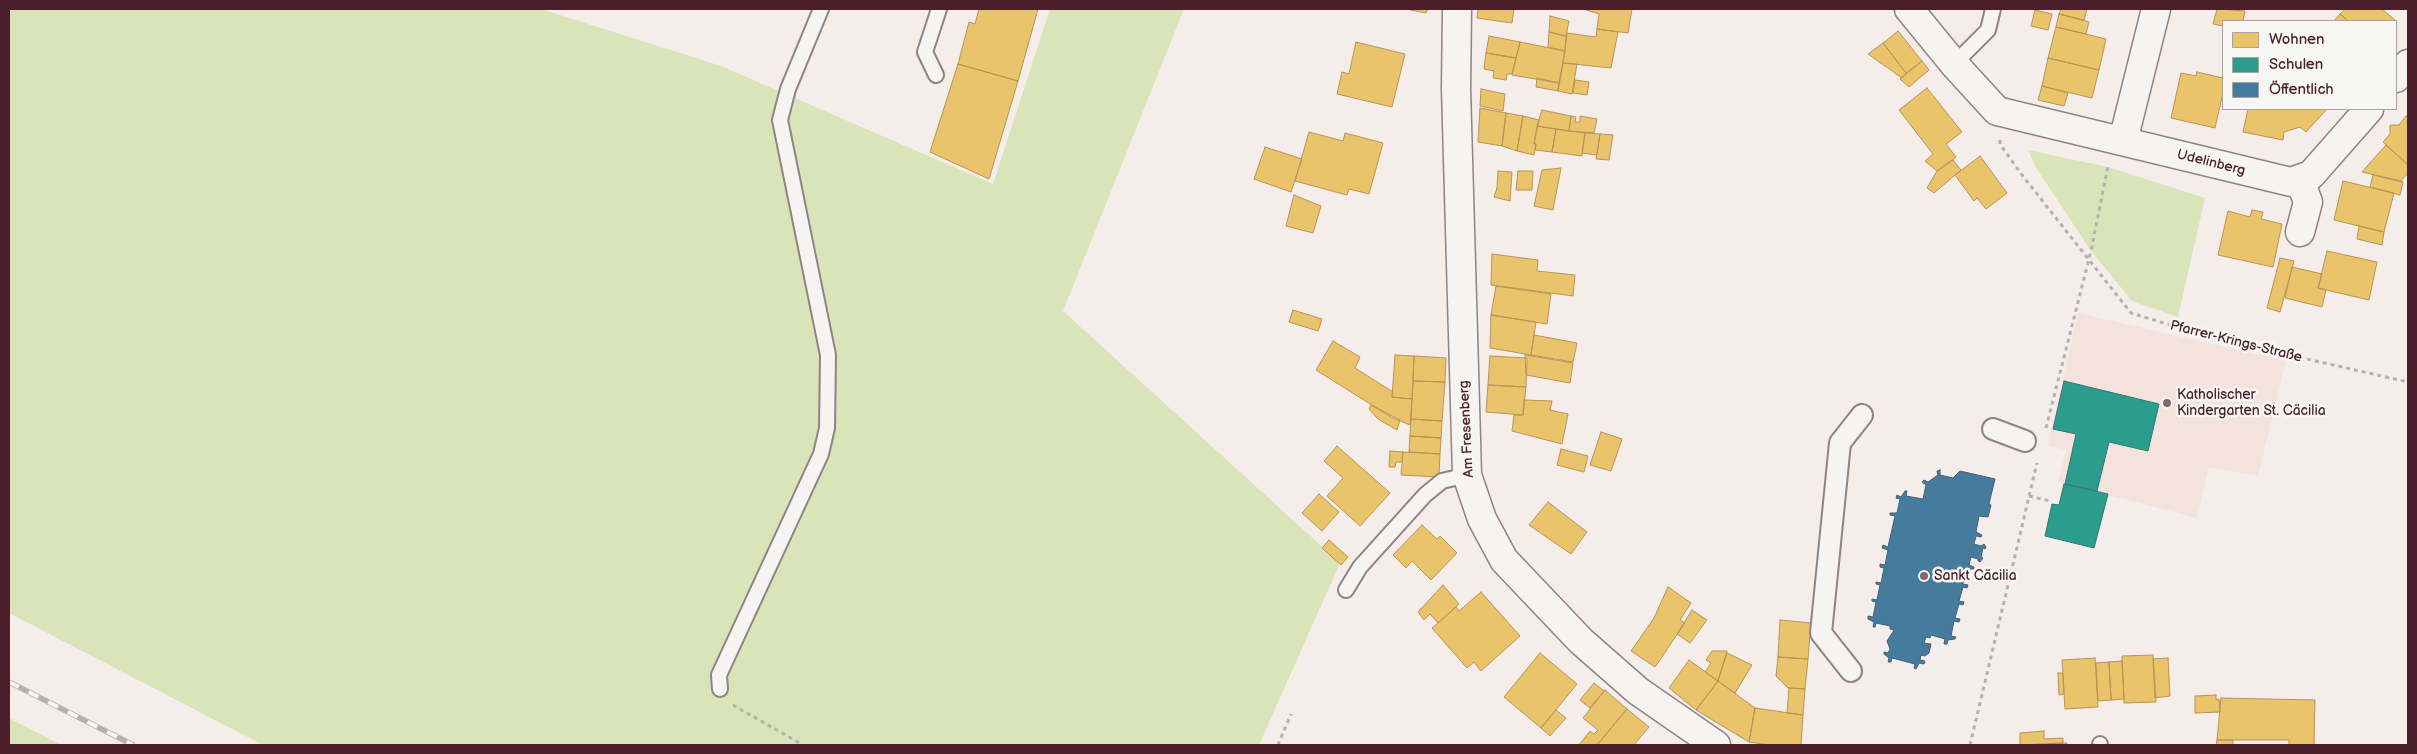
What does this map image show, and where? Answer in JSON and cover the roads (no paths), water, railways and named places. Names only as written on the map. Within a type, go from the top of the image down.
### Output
[{"type":"street","name":"Am Fresenberg","points":[[1457,9],[1456,88],[1467,475],[1482,519],[1504,560],[1581,641],[1638,690],[1716,745]]},
{"type":"street","points":[[1909,9],[1954,64]]},
{"type":"street","points":[[2119,140],[2156,9]]},
{"type":"street","name":"Udelinberg","points":[[1954,64],[1997,112],[2291,182],[2300,180]]},
{"type":"street","points":[[2397,77],[2408,64]]},
{"type":"street","points":[[2300,232],[2308,202],[2300,180],[2311,174],[2368,110]]},
{"type":"street","points":[[1851,671],[1820,633],[1840,443],[1862,415]]},
{"type":"street","points":[[1994,429],[2033,444]]},
{"type":"lane","points":[[720,689],[719,675],[821,454],[827,428],[828,355],[780,120],[788,89],[821,9]]},
{"type":"lane","points":[[936,75],[925,52],[938,9]]},
{"type":"lane","points":[[1954,64],[1988,30],[1993,9]]},
{"type":"lane","points":[[1346,590],[1360,567],[1425,495],[1442,481],[1467,475]]},
{"type":"railway","points":[[9,682],[133,745]]},
{"type":"place","name":"Katholischer Kindergarten St. Cäcilia","points":[[2167,403]]},
{"type":"place","name":"Sankt Cäcilia","points":[[1924,576]]}]
